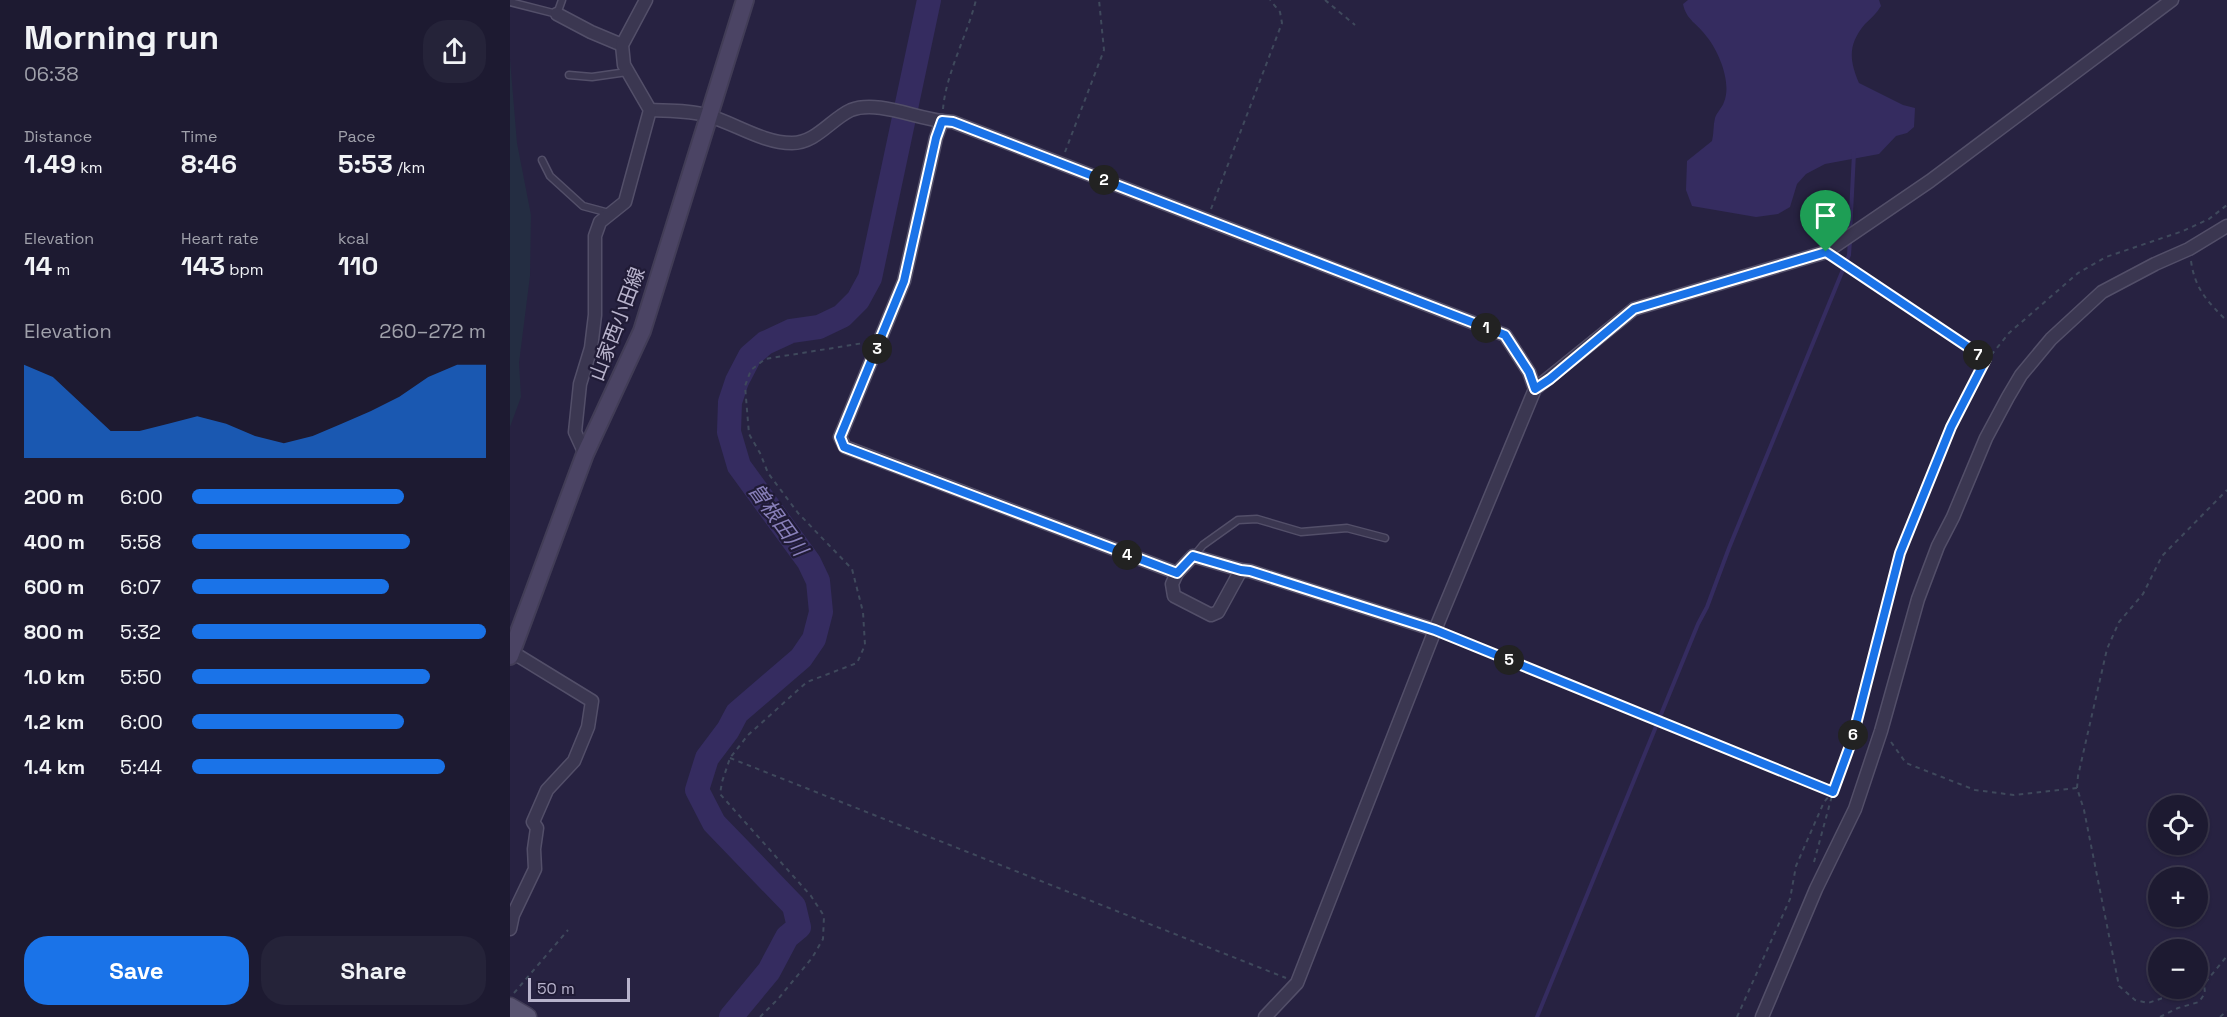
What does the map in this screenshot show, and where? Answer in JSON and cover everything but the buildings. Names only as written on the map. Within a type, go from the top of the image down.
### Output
[{"type":"main road","name":"山家西小田線","points":[[511,654],[585,454],[642,331],[745,0]]},
{"type":"main road","points":[[510,1006],[527,1017]]},
{"type":"street","points":[[585,454],[575,432],[580,384],[591,348],[595,315],[595,237],[600,222],[625,202],[650,110],[624,65],[622,45],[646,0]]},
{"type":"street","points":[[1265,1017],[1297,983],[1435,630],[1535,389],[1634,309],[1826,252],[1930,181],[2172,0]]},
{"type":"street","points":[[557,14],[622,45]]},
{"type":"street","points":[[650,110],[709,116],[778,142],[794,143],[810,138],[852,110],[884,109],[937,121],[953,122],[1505,335],[1529,372],[1535,389]]},
{"type":"street","points":[[937,121],[936,138],[904,281],[840,437],[844,447],[1177,573]]},
{"type":"street","points":[[1762,1017],[1816,889],[1855,809],[1881,731],[1918,599],[1938,546],[1953,517],[1986,438],[2021,375],[2051,339],[2102,292],[2189,249],[2227,226]]},
{"type":"street","points":[[1241,570],[1218,612],[1211,615],[1174,596],[1172,584],[1177,573],[1193,556],[1250,571],[1435,630]]},
{"type":"street","points":[[510,929],[512,915],[535,868],[534,849],[537,828],[533,822],[547,790],[574,761],[588,727],[592,701],[511,654]]},
{"type":"lane","points":[[510,2],[557,14],[562,0]]},
{"type":"lane","points":[[569,75],[592,76],[628,72]]},
{"type":"lane","points":[[542,160],[550,176],[583,206],[609,213]]},
{"type":"lane","points":[[1193,556],[1238,520],[1257,519],[1301,532],[1347,528],[1385,538]]},
{"type":"path","points":[[937,121],[976,0]]},
{"type":"path","points":[[1060,164],[1104,50],[1099,0]]},
{"type":"path","points":[[1206,220],[1281,23],[1280,12],[1270,0]]},
{"type":"path","points":[[1325,0],[1355,25]]},
{"type":"path","points":[[1816,889],[1814,862],[1833,792],[1852,740],[1900,553],[1951,427],[1986,359],[2009,333],[2078,273],[2106,257],[2183,231],[2209,219],[2227,205]]},
{"type":"path","points":[[2189,249],[2194,278],[2199,289],[2227,321]]},
{"type":"path","points":[[1826,252],[1986,359]]},
{"type":"path","points":[[760,1017],[812,958],[823,939],[824,916],[811,896],[720,794],[722,782],[730,758],[748,735],[807,682],[857,663],[866,645],[863,612],[852,569],[798,513],[768,473],[749,434],[745,386],[751,370],[765,359],[796,352],[852,346],[882,338]]},
{"type":"path","points":[[2160,999],[2148,1003],[2135,1000],[2119,987],[2084,810],[2077,788],[2078,776],[2108,649],[2119,622],[2143,594],[2162,556],[2227,490]]},
{"type":"path","points":[[1435,630],[1833,792]]},
{"type":"path","points":[[1881,731],[1906,763],[1975,790],[2014,795],[2077,788]]},
{"type":"path","points":[[730,758],[1297,983]]},
{"type":"path","points":[[1737,1017],[1790,899],[1796,866],[1824,802],[1833,792]]},
{"type":"path","points":[[510,998],[568,930]]},
{"type":"path","points":[[2208,979],[2227,956]]},
{"type":"path","points":[[2160,1017],[2178,1008],[2199,1002],[2201,999]]},
{"type":"path","points":[[2220,1017],[2227,1011]]},
{"type":"shaded area","points":[[1688,0],[1879,0],[1881,6],[1855,38],[1852,52],[1853,67],[1859,83],[1903,105],[1915,108],[1914,127],[1907,133],[1896,136],[1879,154],[1825,164],[1806,174],[1797,184],[1790,207],[1778,214],[1756,217],[1692,206],[1686,190],[1687,161],[1712,141],[1715,118],[1724,102],[1726,86],[1723,68],[1716,51],[1685,9],[1683,4]]},
{"type":"shaded area","points":[[510,59],[517,143],[531,215],[530,276],[519,363],[521,397],[510,427]]},
{"type":"waterway","name":"曽根田川","points":[[731,1017],[769,971],[787,937],[799,927],[794,906],[714,823],[697,790],[707,758],[728,730],[737,713],[801,658],[814,639],[821,612],[818,581],[809,562],[739,466],[729,432],[730,402],[737,381],[750,356],[765,343],[791,331],[819,327],[842,316],[858,300],[870,278],[929,0]]},
{"type":"waterway","points":[[1850,233],[1854,153]]},
{"type":"waterway","points":[[1537,1017],[1698,624],[1707,607],[1849,255],[1850,240]]},
{"type":"route","points":[[942,121],[953,122],[1505,335],[1529,372],[1535,389],[1634,309],[1826,252],[1986,359],[1951,427],[1900,553],[1852,740],[1833,792],[1435,630],[1250,571],[1193,556],[1177,573],[844,447],[840,437],[904,281],[936,138],[942,121]]}]
